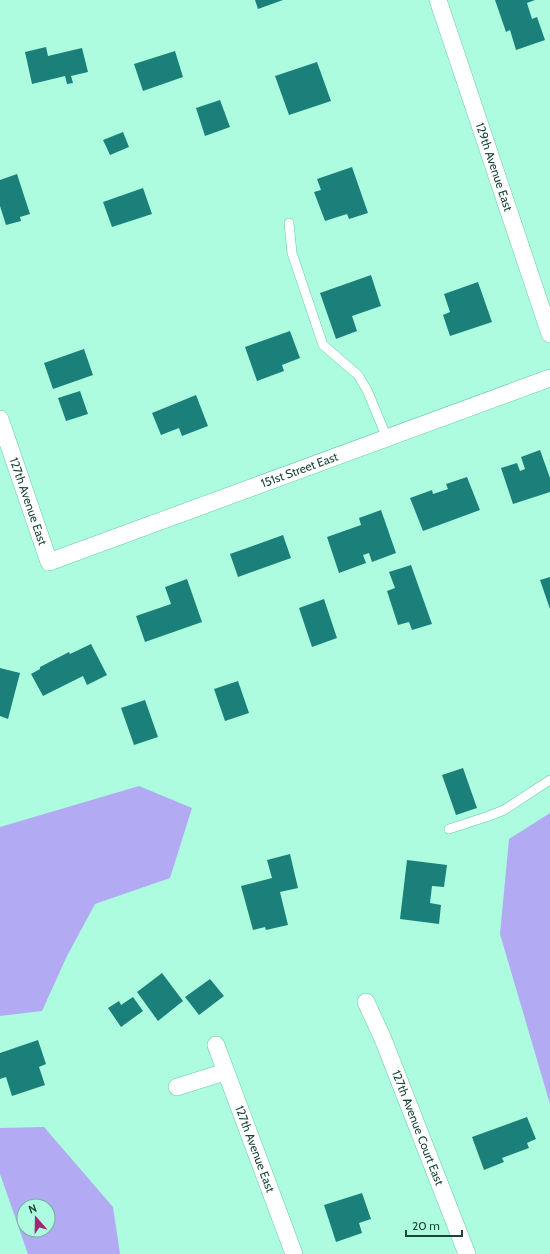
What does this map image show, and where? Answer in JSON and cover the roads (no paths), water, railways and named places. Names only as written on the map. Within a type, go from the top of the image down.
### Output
[{"type":"street","name":"129th Avenue East","points":[[438,0],[550,334]]},
{"type":"street","name":"151st Street East","points":[[48,562],[550,378]]},
{"type":"street","name":"127th Avenue East","points":[[0,419],[48,562]]},
{"type":"street","name":"127th Avenue Court East","points":[[366,1002],[383,1039],[467,1254]]},
{"type":"street","name":"127th Avenue East","points":[[216,1045],[294,1254]]},
{"type":"street","points":[[177,1087],[225,1072]]},
{"type":"lane","points":[[289,223],[292,253],[323,345],[358,375],[367,390],[387,438]]},
{"type":"lane","points":[[449,829],[504,810],[550,780]]}]
